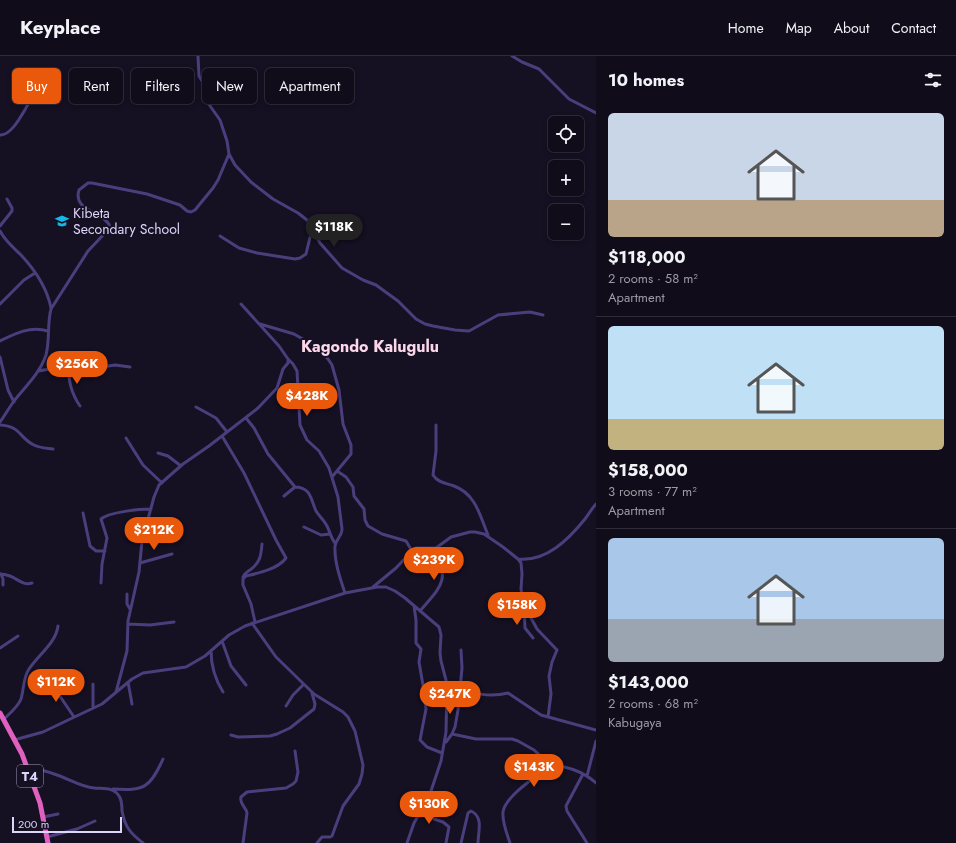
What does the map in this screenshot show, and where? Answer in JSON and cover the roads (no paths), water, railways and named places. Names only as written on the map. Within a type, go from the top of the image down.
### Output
[{"type":"highway","name":"T4","points":[[1,717],[22,754],[40,803],[48,843]]},
{"type":"street","points":[[198,56],[198,67],[200,76],[207,89],[208,103],[221,123],[229,154],[235,165],[252,182],[277,202],[302,216],[312,228],[320,242],[342,268],[363,280],[376,285],[398,301],[416,319],[425,324],[455,330],[469,331],[498,315],[530,312],[543,315]]},
{"type":"street","points":[[512,56],[539,69],[569,99],[596,113]]},
{"type":"street","points":[[0,135],[8,133],[15,126],[29,104]]},
{"type":"street","points":[[51,309],[88,251],[110,227],[108,222],[89,211],[80,202],[78,194],[82,187],[88,183],[92,183],[120,190],[147,194],[180,205],[187,211],[191,212],[195,210],[213,188],[229,154]]},
{"type":"street","points":[[0,226],[12,211],[7,199]]},
{"type":"street","points":[[220,236],[230,244],[242,250],[281,258],[295,259],[306,254],[312,235],[312,228]]},
{"type":"street","points":[[0,231],[6,240],[25,259],[35,273],[48,294],[51,309],[47,351],[43,364],[0,423],[12,427],[20,432],[33,445],[39,448],[53,448]]},
{"type":"street","points":[[0,304],[24,280],[35,273]]},
{"type":"street","points":[[241,304],[279,346],[297,371],[300,425],[307,440],[318,451],[324,460],[332,477],[338,497],[342,533],[335,543]]},
{"type":"street","points":[[258,324],[284,330],[301,338],[314,346],[328,359],[332,366],[340,397],[344,428],[352,451],[332,477]]},
{"type":"street","points":[[0,341],[26,330],[37,329],[48,331]]},
{"type":"street","points":[[0,357],[7,386],[14,402]]},
{"type":"street","points":[[116,693],[127,651],[130,609],[140,572],[142,541],[154,497],[160,485],[181,466],[258,408],[277,388],[283,369],[288,363],[288,359]]},
{"type":"street","points":[[38,371],[68,366],[96,368],[115,365],[130,367]]},
{"type":"street","points":[[68,366],[72,394],[80,406]]},
{"type":"street","points":[[196,408],[216,418],[227,432]]},
{"type":"street","points":[[246,418],[254,428],[268,454],[294,487],[301,488],[311,497],[317,512],[328,527],[335,543],[336,561],[345,593]]},
{"type":"street","points":[[436,425],[436,451],[432,475],[440,482],[459,488],[474,500],[488,536]]},
{"type":"street","points":[[222,436],[244,473],[286,558],[282,563],[274,567],[246,576],[243,579]]},
{"type":"street","points":[[126,438],[144,465],[162,483]]},
{"type":"street","points":[[158,453],[168,456],[181,466]]},
{"type":"street","points":[[337,471],[346,477],[353,487],[354,496],[364,509],[365,520],[368,526],[382,534],[406,541],[412,551]]},
{"type":"street","points":[[284,496],[294,487]]},
{"type":"street","points":[[518,559],[534,559],[555,549],[577,528],[596,504]]},
{"type":"street","points":[[102,583],[101,572],[107,538],[101,522],[102,517],[139,509],[151,509]]},
{"type":"street","points":[[83,513],[90,546],[96,551],[105,551]]},
{"type":"street","points":[[304,527],[321,535],[330,534]]},
{"type":"street","points":[[373,587],[401,563],[412,551],[421,547],[436,548],[451,537],[475,532],[488,536],[518,559],[522,568],[521,589],[524,605],[525,628],[533,638]]},
{"type":"street","points":[[262,544],[260,559],[255,566],[245,574],[243,579],[243,585],[251,604],[254,623],[272,652],[303,685],[348,717],[355,731],[363,765],[360,781],[343,806],[332,836],[322,837],[317,843]]},
{"type":"street","points":[[420,611],[442,582],[443,566],[436,548]]},
{"type":"street","points":[[140,563],[172,554]]},
{"type":"street","points":[[0,574],[11,576],[19,582],[29,584],[32,583]]},
{"type":"street","points":[[0,574],[3,579],[3,585]]},
{"type":"street","points":[[14,740],[43,732],[93,708],[107,700],[128,682],[143,674],[186,667],[205,656],[222,641],[238,630],[254,623],[345,593],[373,587],[386,587],[395,591],[439,627],[441,635],[441,661],[447,684],[446,721],[442,753],[429,797],[414,823],[407,843]]},
{"type":"street","points":[[127,594],[127,604],[130,609]]},
{"type":"street","points":[[524,605],[537,629],[557,650],[552,662],[549,676],[552,694],[548,717]]},
{"type":"street","points":[[414,606],[416,620],[416,643],[421,649],[418,662],[426,702],[425,721],[420,740],[427,747],[442,753]]},
{"type":"street","points":[[128,624],[150,625],[174,622]]},
{"type":"street","points":[[1,717],[19,704],[25,677],[29,669],[55,636],[58,626]]},
{"type":"street","points":[[0,648],[18,636]]},
{"type":"street","points":[[222,641],[231,666],[246,685]]},
{"type":"street","points":[[444,743],[452,734],[458,710],[462,668],[461,650]]},
{"type":"street","points":[[211,651],[211,661],[216,679],[224,692]]},
{"type":"street","points":[[49,680],[74,717]]},
{"type":"street","points":[[128,682],[132,704]]},
{"type":"street","points":[[93,684],[93,708]]},
{"type":"street","points":[[447,684],[481,695],[501,695],[508,693],[537,712],[548,717],[596,730]]},
{"type":"street","points":[[286,706],[293,695],[303,685]]},
{"type":"street","points":[[231,735],[238,737],[270,736],[285,731],[314,709],[315,704],[311,692]]},
{"type":"street","points":[[452,734],[476,739],[512,739],[534,750],[551,766]]},
{"type":"street","points":[[587,776],[596,741]]},
{"type":"street","points":[[243,843],[247,810],[241,802],[241,797],[247,792],[283,788],[293,784],[296,781],[298,772],[295,751]]},
{"type":"street","points":[[27,768],[43,770],[84,786],[130,790],[144,786],[154,777],[163,759]]},
{"type":"street","points":[[510,843],[503,815],[504,806],[522,788],[547,768],[551,766],[562,767],[583,774],[596,783]]},
{"type":"street","points":[[583,774],[566,806],[567,811],[587,843]]},
{"type":"street","points":[[110,789],[119,796],[127,829],[143,843]]},
{"type":"street","points":[[429,797],[431,812],[434,819],[444,822],[449,827],[446,843]]},
{"type":"street","points":[[461,843],[468,813],[471,811],[479,818],[478,843]]},
{"type":"street","points":[[43,817],[58,814]]},
{"type":"street","points":[[47,837],[77,829],[95,821]]},
{"type":"place","name":"Kibeta Secondary School","points":[[62,221]]},
{"type":"district","name":"Kagondo Kalugulu","points":[[370,346]]}]
